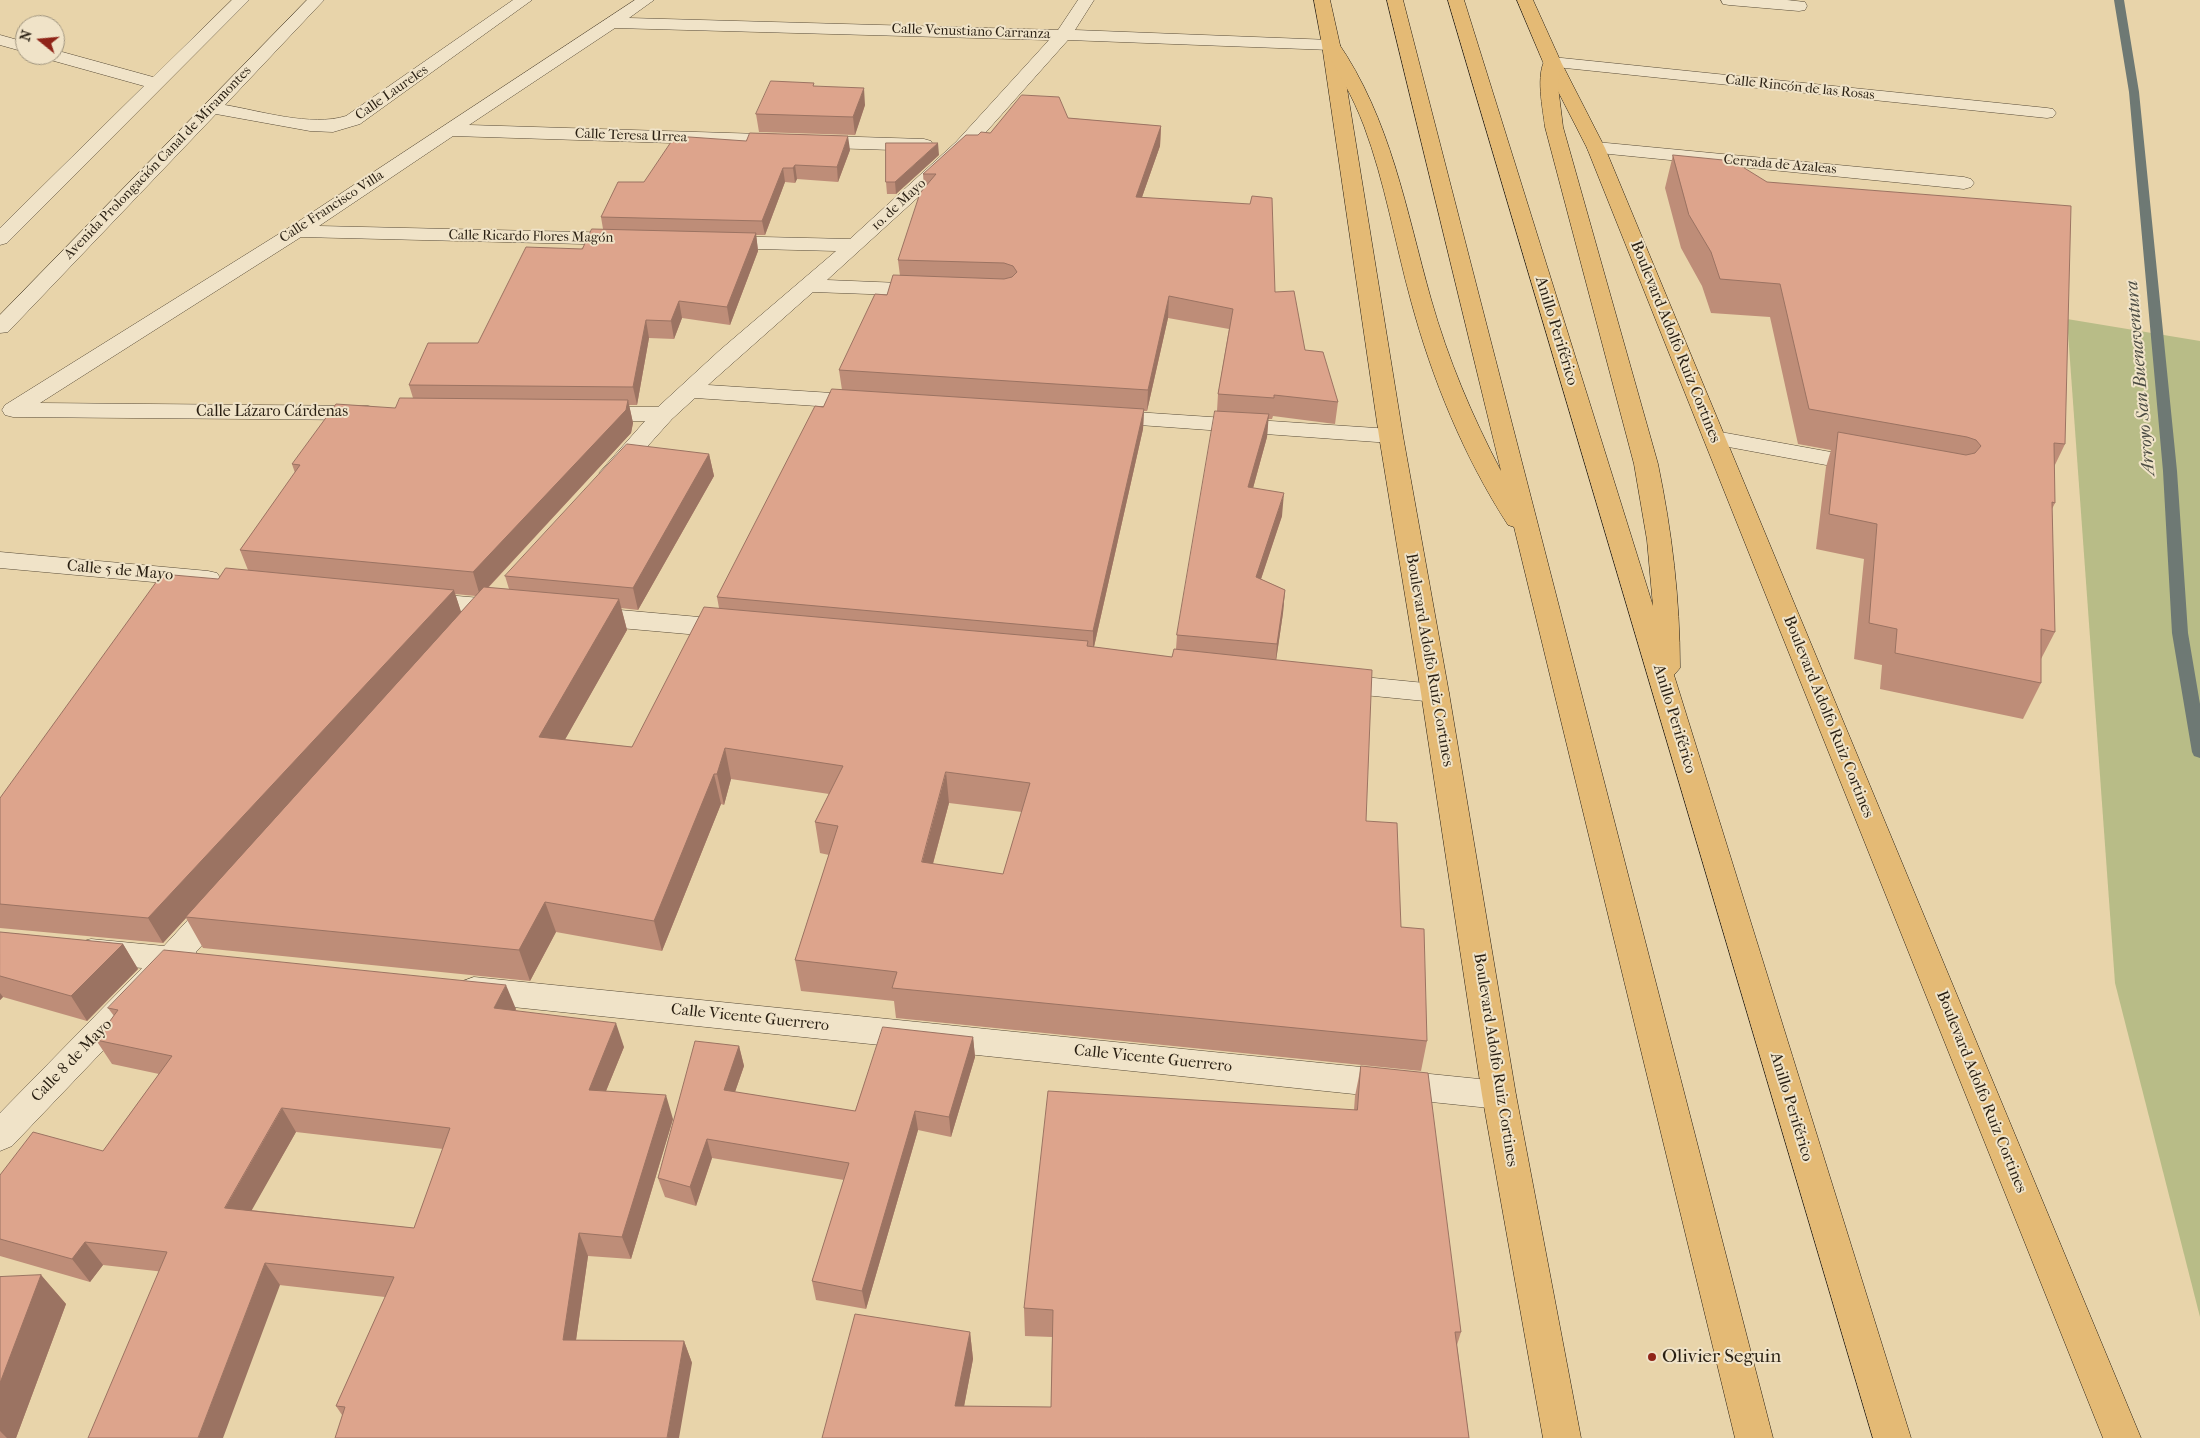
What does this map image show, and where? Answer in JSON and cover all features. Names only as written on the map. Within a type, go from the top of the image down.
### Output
[{"type":"main road","name":"Boulevard Adolfo Ruiz Cortines","points":[[1322,0],[1331,45],[1391,436],[1435,693],[1499,1095],[1562,1438]]},
{"type":"main road","points":[[1395,0],[1754,1438]]},
{"type":"main road","name":"Anillo Periférico","points":[[1456,0],[1892,1438]]},
{"type":"main road","name":"Boulevard Adolfo Ruiz Cortines","points":[[1526,0],[1552,62],[1596,148],[2122,1438]]},
{"type":"main road","points":[[1331,45],[1353,81],[1377,136],[1427,322],[1442,369],[1462,418],[1492,479],[1531,544]]},
{"type":"main road","points":[[1552,62],[1549,86],[1554,127],[1646,464],[1656,512],[1663,562],[1667,626],[1666,695]]},
{"type":"street","points":[[0,239],[241,0]]},
{"type":"street","name":"Avenida Prolongación Canal de Miramontes","points":[[0,327],[316,0]]},
{"type":"street","name":"Calle Laureles","points":[[211,108],[310,125],[333,126],[353,120],[524,0]]},
{"type":"street","name":"Calle Francisco Villa","points":[[7,410],[296,231],[646,0]]},
{"type":"street","name":"1o. de Mayo","points":[[691,391],[728,355],[855,245],[963,146],[1063,35],[1086,0]]},
{"type":"street","points":[[1729,0],[1799,6]]},
{"type":"street","name":"Calle Venustiano Carranza","points":[[610,23],[1063,35],[1331,45]]},
{"type":"street","points":[[0,40],[15,44]]},
{"type":"street","points":[[65,58],[157,84]]},
{"type":"street","name":"Calle Rincón de las Rosas","points":[[1552,62],[2047,114]]},
{"type":"street","name":"Calle Teresa Urrea","points":[[448,130],[963,146]]},
{"type":"street","name":"Cerrada de Azaleas","points":[[1596,148],[1964,183]]},
{"type":"street","name":"Calle Ricardo Flores Magón","points":[[296,231],[646,240]]},
{"type":"street","points":[[696,241],[855,245]]},
{"type":"street","points":[[807,286],[945,291]]},
{"type":"street","points":[[592,493],[664,414],[691,391],[888,403]]},
{"type":"street","name":"Calle Lázaro Cárdenas","points":[[7,410],[388,413]]},
{"type":"street","points":[[576,414],[664,414]]},
{"type":"street","points":[[1085,416],[1391,436]]},
{"type":"street","points":[[1715,438],[1886,469]]},
{"type":"street","name":"Calle 5 de Mayo","points":[[0,560],[230,581]]},
{"type":"street","points":[[154,599],[171,575]]},
{"type":"street","points":[[467,629],[506,586]]},
{"type":"street","points":[[398,598],[526,611]]},
{"type":"street","points":[[566,614],[754,631]]},
{"type":"street","points":[[1307,681],[1435,693]]},
{"type":"street","name":"Calle 8 de Mayo","points":[[0,1136],[171,959],[237,886]]},
{"type":"street","points":[[66,948],[211,963]]},
{"type":"street","name":"Calle Vicente Guerrero","points":[[449,987],[1499,1095]]},
{"type":"green space","points":[[2067,319],[2200,341],[2200,1317],[2115,983]]},
{"type":"building","points":[[771,81],[814,83],[813,86],[864,88],[853,117],[756,114]]},
{"type":"building","points":[[1022,95],[1059,97],[1068,118],[1161,126],[1136,197],[1250,204],[1252,196],[1272,198],[1275,292],[1294,291],[1305,350],[1323,352],[1338,402],[1274,395],[1274,398],[1218,394],[1233,309],[1169,296],[1148,390],[839,370],[875,294],[887,295],[893,275],[1004,279],[1012,277],[1017,272],[1013,266],[1004,263],[898,260],[920,193],[936,174],[923,174],[966,135],[978,135],[981,132],[990,133]]},
{"type":"building","points":[[750,133],[848,136],[837,167],[795,165],[793,168],[783,168],[762,221],[601,217],[618,182],[644,182],[675,136],[746,141]]},
{"type":"building","points":[[886,143],[938,143],[895,182],[886,182]]},
{"type":"building","points":[[1673,155],[1733,161],[1767,182],[2071,206],[2065,444],[2054,443],[2055,503],[2052,502],[2055,632],[2041,629],[2041,683],[1895,653],[1897,629],[1869,623],[1877,524],[1829,514],[1838,432],[1966,455],[1975,453],[1981,446],[1976,440],[1967,437],[1809,409],[1780,284],[1720,279],[1711,252],[1689,215]]},
{"type":"building","points":[[592,229],[756,233],[727,307],[679,301],[671,321],[646,320],[633,387],[409,385],[428,343],[478,343],[526,247],[582,249]]},
{"type":"building","points":[[832,389],[1144,409],[1093,631],[717,597],[815,406],[823,407]]},
{"type":"building","points":[[400,398],[628,400],[626,410],[473,572],[240,550],[300,465],[292,464],[336,404],[395,408]]},
{"type":"building","points":[[1215,411],[1269,414],[1248,487],[1284,493],[1256,577],[1285,590],[1277,644],[1177,635]]},
{"type":"building","points":[[627,444],[709,454],[633,588],[505,576]]},
{"type":"building","points":[[226,568],[454,590],[148,918],[0,904],[0,798],[162,574],[218,579]]},
{"type":"building","points":[[484,587],[619,599],[539,737],[632,747],[704,607],[1088,641],[1087,646],[1172,657],[1174,649],[1372,670],[1366,821],[1397,823],[1401,927],[1424,929],[1427,1041],[892,988],[897,972],[795,960],[838,826],[815,822],[843,766],[725,748],[717,774],[714,774],[654,921],[545,902],[519,950],[186,917]],"holes":[[[946,772],[1030,783],[1003,874],[922,862]]]},
{"type":"building","points":[[0,932],[123,944],[71,996],[0,976]]},
{"type":"building","points":[[164,950],[506,985],[494,1008],[616,1023],[589,1090],[666,1095],[622,1237],[579,1233],[563,1340],[684,1341],[667,1438],[335,1438],[345,1407],[336,1406],[394,1277],[265,1263],[198,1438],[88,1438],[167,1252],[85,1242],[72,1259],[0,1239],[0,1175],[33,1132],[103,1151],[172,1056],[96,1040],[118,1010],[108,1008]],"holes":[[[282,1108],[450,1128],[414,1228],[225,1208]]]},
{"type":"building","points":[[883,1027],[973,1037],[949,1117],[915,1111],[862,1291],[812,1281],[849,1163],[707,1139],[690,1187],[658,1178],[695,1041],[739,1046],[724,1090],[855,1111]]},
{"type":"building","points":[[1361,1066],[1428,1073],[1461,1332],[1455,1332],[1469,1438],[822,1438],[855,1314],[970,1332],[955,1406],[1051,1407],[1053,1310],[1024,1308],[1048,1091],[1357,1110]]},
{"type":"building","points":[[41,1275],[0,1383],[0,1277]]},
{"type":"waterway","name":"Arroyo San Buenaventura","points":[[2119,0],[2134,92],[2170,471],[2180,633],[2200,752]]},
{"type":"place","name":"Olivier Seguin","points":[[1652,1357]]}]
